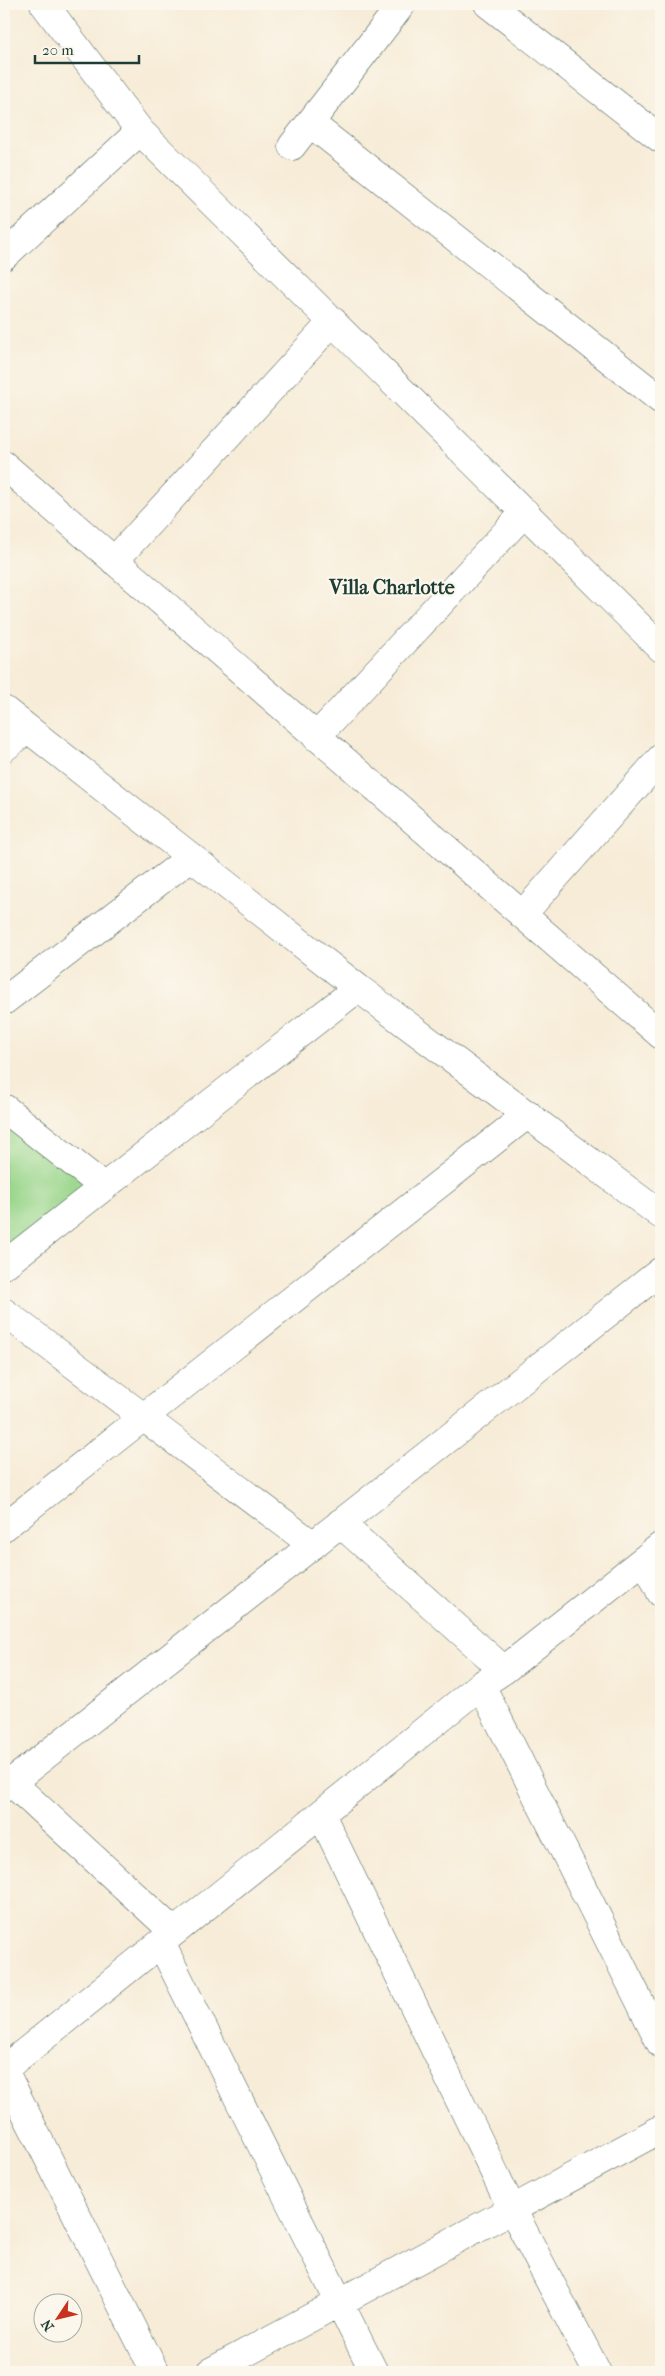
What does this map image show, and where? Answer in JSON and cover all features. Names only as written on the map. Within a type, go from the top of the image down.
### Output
[{"type":"street","points":[[44,4],[140,131],[661,648]]},
{"type":"street","points":[[292,146],[402,4]]},
{"type":"street","points":[[488,4],[661,139]]},
{"type":"street","points":[[310,123],[661,400]]},
{"type":"street","points":[[4,256],[140,131]]},
{"type":"street","points":[[114,561],[333,321]]},
{"type":"street","points":[[4,465],[661,1035]]},
{"type":"street","points":[[316,737],[525,512]]},
{"type":"street","points":[[4,710],[358,988],[661,1215]]},
{"type":"street","points":[[4,748],[28,729]]},
{"type":"street","points":[[522,915],[661,758]]},
{"type":"street","points":[[4,1001],[191,857]]},
{"type":"street","points":[[4,1265],[358,988]]},
{"type":"street","points":[[4,1108],[104,1187]]},
{"type":"street","points":[[4,1527],[528,1114]]},
{"type":"street","points":[[374,2372],[168,1937],[7,1785],[661,1271]]},
{"type":"street","points":[[4,1312],[313,1545]]},
{"type":"street","points":[[340,1523],[504,1670]]},
{"type":"street","points":[[155,2372],[4,2070],[480,1685],[504,1670],[653,1552],[661,1593]]},
{"type":"street","points":[[480,1685],[661,2044]]},
{"type":"street","points":[[321,1814],[512,2209],[597,2372]]},
{"type":"street","points":[[210,2372],[661,2129]]},
{"type":"green space","points":[[4,1109],[104,1187],[4,1265]]},
{"type":"district","name":"Villa Charlotte","points":[[392,587]]}]
